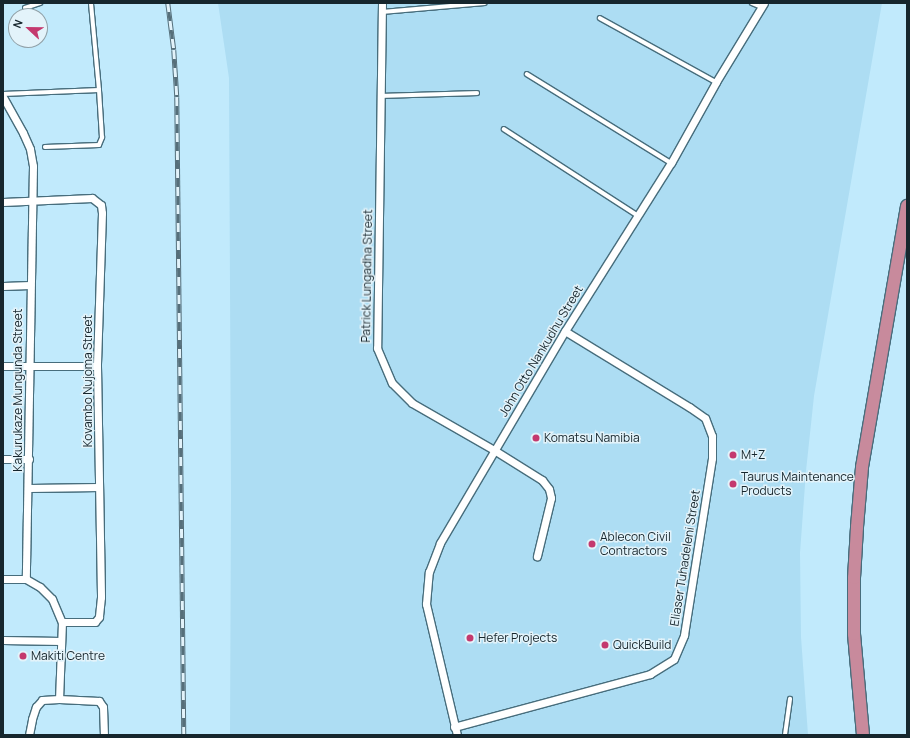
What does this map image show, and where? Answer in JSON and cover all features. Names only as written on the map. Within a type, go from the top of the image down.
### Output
[{"type":"highway","points":[[863,735],[854,634],[854,578],[862,467],[907,206]]},
{"type":"street","name":"Patrick Lungadha Street","points":[[382,3],[377,348],[392,383],[412,403],[494,450],[542,480],[549,489],[551,498],[537,556]]},
{"type":"street","name":"John Otto Nankudhu Street","points":[[457,735],[426,604],[426,589],[429,572],[440,542],[565,331],[671,163],[716,82],[763,5]]},
{"type":"street","name":"Kakurukaze Mungunda Street","points":[[3,95],[24,133],[30,149],[33,166],[31,202],[29,488],[26,579]]},
{"type":"street","name":"Kovambo Nujoma Street","points":[[3,202],[31,202],[92,198],[100,205],[102,213],[97,366],[101,597],[99,617],[95,622],[62,622]]},
{"type":"street","points":[[3,286],[30,285]]},
{"type":"street","name":"Eliaser Tuhadeleni Street","points":[[454,727],[650,674],[674,659],[684,635],[712,458],[712,436],[705,418],[689,406],[565,331]]},
{"type":"street","points":[[3,366],[97,366]]},
{"type":"street","points":[[3,459],[29,458]]},
{"type":"street","points":[[29,488],[99,487]]},
{"type":"street","points":[[3,579],[26,579],[40,587],[52,599],[62,622],[59,699]]},
{"type":"street","points":[[3,640],[61,642]]},
{"type":"street","points":[[29,735],[36,708],[42,700],[59,699],[99,701],[103,707],[104,735]]},
{"type":"lane","points":[[25,8],[40,3]]},
{"type":"lane","points":[[45,147],[99,145],[102,138],[91,3]]},
{"type":"lane","points":[[382,12],[485,3]]},
{"type":"lane","points":[[752,3],[763,5]]},
{"type":"lane","points":[[600,18],[716,82]]},
{"type":"lane","points":[[527,74],[671,163]]},
{"type":"lane","points":[[3,95],[99,90]]},
{"type":"lane","points":[[381,96],[477,93]]},
{"type":"lane","points":[[504,129],[637,215]]},
{"type":"lane","points":[[785,735],[790,699]]},
{"type":"shaded area","points":[[218,3],[882,3],[814,396],[806,471],[800,553],[801,637],[808,735],[230,735],[231,496],[229,78]]},
{"type":"railway","points":[[168,3],[174,50],[177,97],[184,735]]},
{"type":"place","name":"Komatsu Namibia","points":[[536,438]]},
{"type":"place","name":"M+Z","points":[[733,455]]},
{"type":"place","name":"Taurus Maintenance Products","points":[[733,484]]},
{"type":"place","name":"Ablecon Civil Contractors","points":[[592,544]]},
{"type":"place","name":"Hefer Projects","points":[[470,638]]},
{"type":"place","name":"QuickBuild","points":[[605,645]]},
{"type":"place","name":"Makiti Centre","points":[[23,656]]}]
